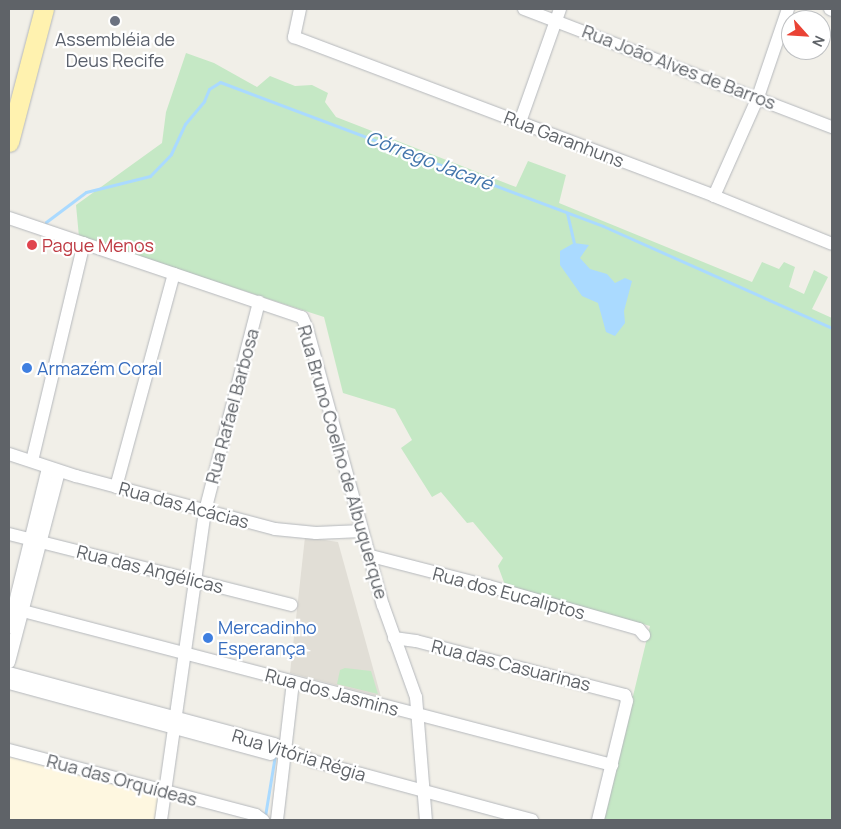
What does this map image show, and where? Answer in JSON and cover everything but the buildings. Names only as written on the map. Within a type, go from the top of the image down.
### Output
[{"type":"main road","points":[[10,132],[44,9]]},
{"type":"street","name":"Rua Garanhuns","points":[[300,9],[294,37],[714,196],[832,244]]},
{"type":"street","name":"Rua João Alves de Barros","points":[[524,9],[558,15],[832,127]]},
{"type":"street","points":[[714,196],[758,97],[788,9]]},
{"type":"street","points":[[520,122],[558,15]]},
{"type":"street","name":"Rua Bruno Coelho de Albuquerque","points":[[9,218],[297,314],[305,322],[362,531],[394,638],[412,681],[417,715],[426,820]]},
{"type":"street","points":[[32,461],[84,243]]},
{"type":"street","points":[[116,487],[174,274]]},
{"type":"street","name":"Rua Rafael Barbosa","points":[[161,820],[205,511],[259,302]]},
{"type":"street","name":"Rua das Acácias","points":[[9,454],[116,487],[205,511],[295,532],[362,531]]},
{"type":"street","points":[[9,627],[36,541],[54,469]]},
{"type":"street","name":"Rua das Angélicas","points":[[9,534],[291,605]]},
{"type":"street","points":[[9,662],[23,611],[36,541]]},
{"type":"street","name":"Rua dos Eucaliptos","points":[[371,556],[488,586],[639,629],[644,635]]},
{"type":"street","name":"Rua dos Jasmins","points":[[23,611],[612,765]]},
{"type":"street","name":"Rua das Casuarinas","points":[[394,638],[425,643],[627,696],[612,765]]},
{"type":"street","name":"Rua Vitória Régia","points":[[9,673],[271,754]]},
{"type":"street","points":[[277,820],[293,682]]},
{"type":"street","name":"Rua Vitória Régia","points":[[9,683],[175,724],[285,748],[313,761],[532,820]]},
{"type":"street","name":"Rua das Orquídeas","points":[[9,750],[262,819]]},
{"type":"street","points":[[598,820],[612,765]]},
{"type":"shaded area","points":[[305,537],[338,542],[381,697],[290,673]]},
{"type":"shaded area","points":[[9,757],[162,797],[158,820],[9,820]]},
{"type":"green space","points":[[186,53],[214,63],[257,87],[270,76],[295,86],[312,85],[328,93],[325,102],[336,117],[516,187],[528,161],[566,175],[559,203],[752,282],[762,262],[779,269],[784,262],[795,267],[789,287],[804,294],[814,270],[828,277],[812,309],[832,318],[832,820],[595,820],[623,701],[633,696],[650,626],[505,585],[498,566],[503,558],[473,522],[467,523],[441,492],[432,497],[401,448],[412,440],[395,409],[343,393],[324,317],[79,237],[76,205],[162,143],[166,112]]},
{"type":"green space","points":[[345,668],[371,671],[378,694],[337,684],[340,670]]},
{"type":"water","points":[[574,243],[589,245],[580,258],[590,269],[607,274],[615,283],[625,278],[632,281],[624,311],[625,323],[615,336],[606,332],[598,303],[582,296],[560,265],[560,251]]},
{"type":"waterway","name":"Córrego Jacaré","points":[[46,222],[86,192],[150,176],[171,154],[185,124],[204,101],[209,89],[220,82],[603,226],[832,328]]},
{"type":"waterway","name":"Córrego Jacaré","points":[[567,213],[574,243]]},
{"type":"waterway","points":[[265,816],[275,755]]},
{"type":"place","name":"Assembléia de Deus Recife","points":[[115,21]]},
{"type":"place","name":"Pague Menos","points":[[32,245]]},
{"type":"place","name":"Armazém Coral","points":[[27,368]]},
{"type":"place","name":"Mercadinho Esperança","points":[[208,638]]}]
